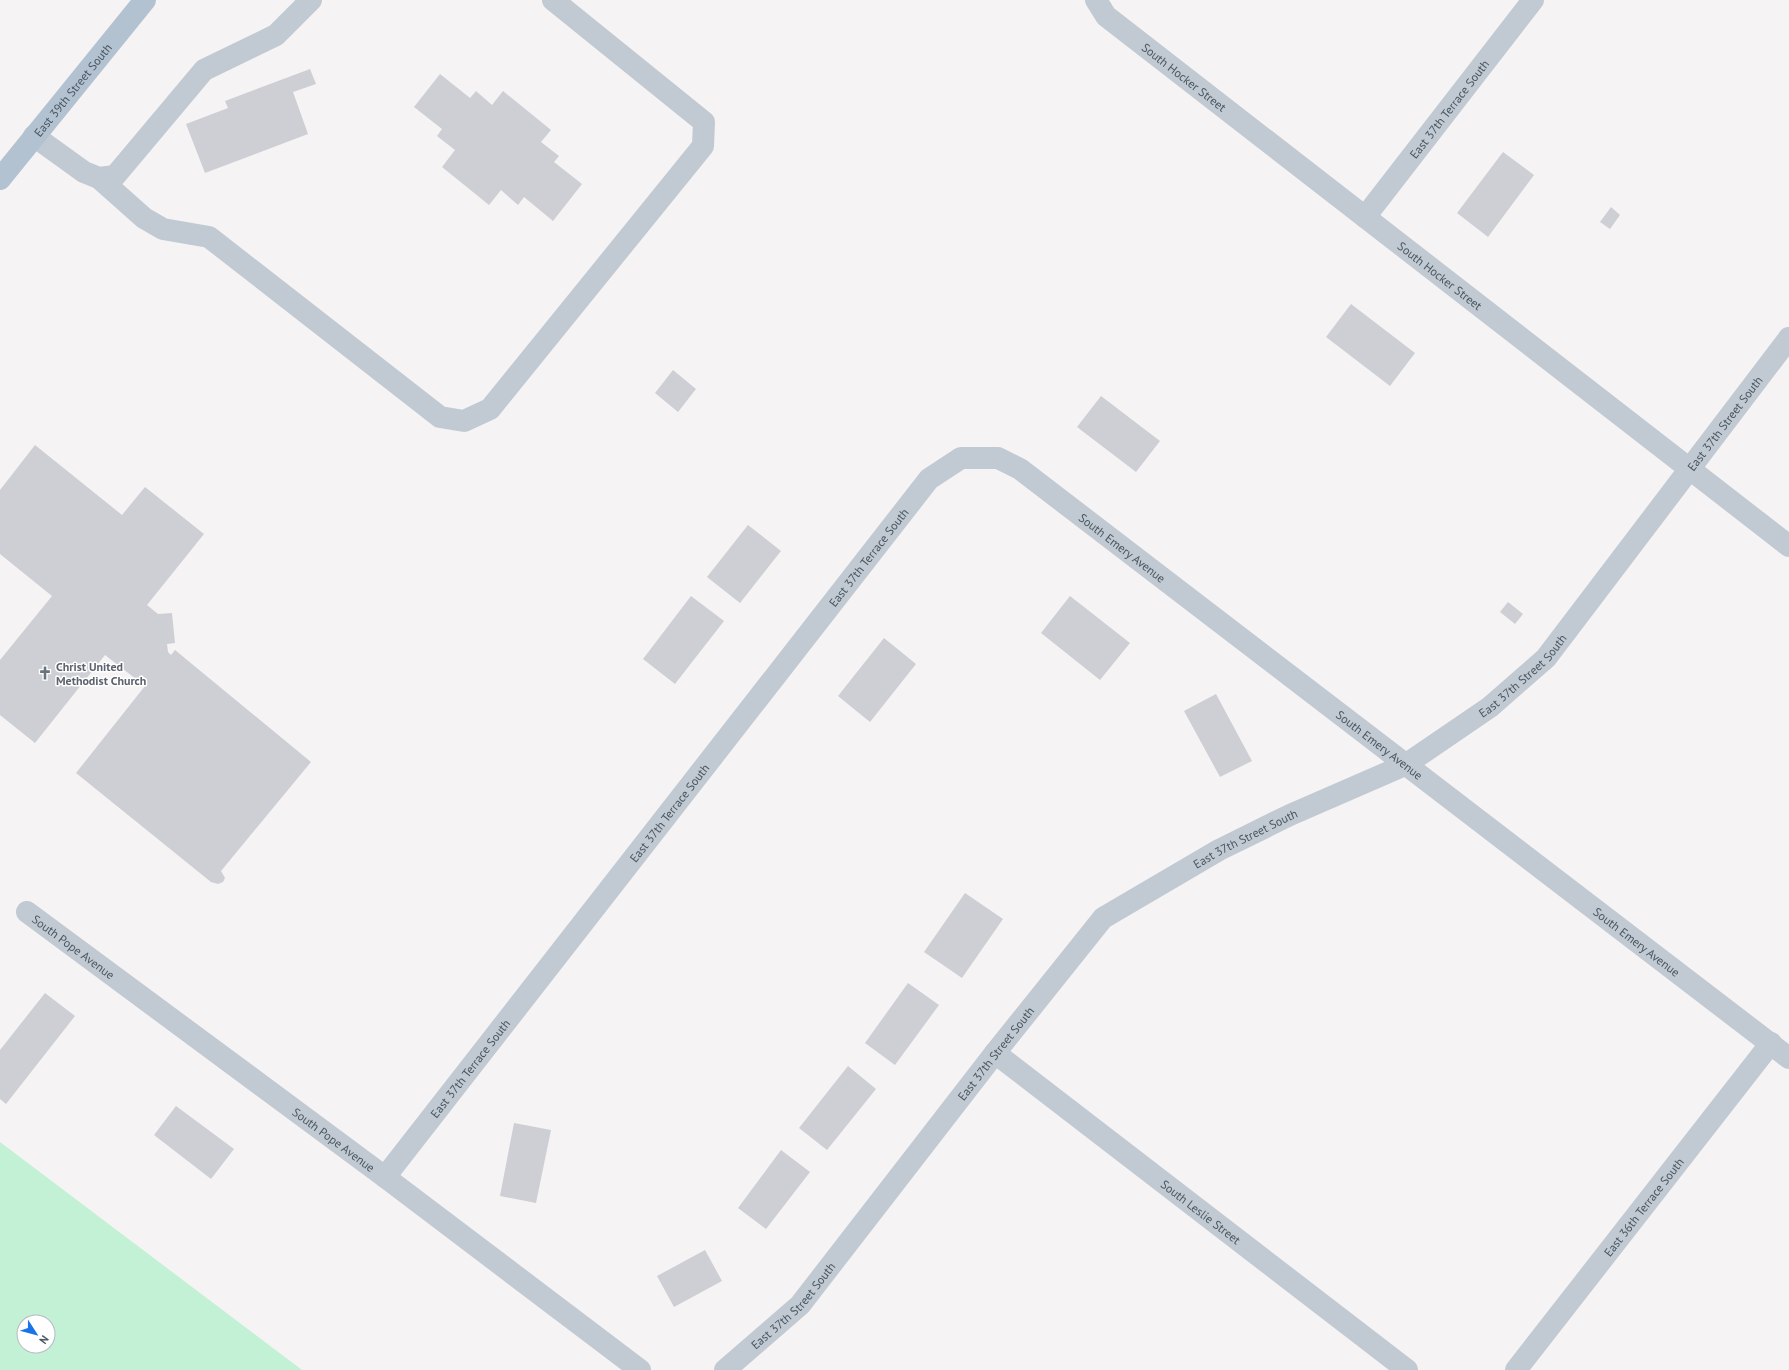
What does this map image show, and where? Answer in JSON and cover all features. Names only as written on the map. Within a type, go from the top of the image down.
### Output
[{"type":"main road","name":"East 39th Street South","points":[[0,179],[145,0]]},
{"type":"street","points":[[98,178],[114,176],[204,70],[276,35],[311,0]]},
{"type":"street","points":[[34,136],[84,172],[98,178],[144,218],[163,229],[209,237],[440,417],[464,421],[490,408],[704,146],[704,122],[553,0]]},
{"type":"street","name":"South Hocker Street","points":[[1096,0],[1106,16],[1789,546]]},
{"type":"street","name":"East 37th Terrace South","points":[[1365,217],[1532,0]]},
{"type":"street","name":"East 37th Street South","points":[[725,1370],[800,1305],[995,1053],[1104,918],[1219,850],[1290,815],[1405,765],[1490,708],[1546,658],[1789,338]]},
{"type":"street","name":"East 37th Terrace South","points":[[385,1177],[929,479],[961,458]]},
{"type":"street","name":"South Emery Avenue","points":[[961,458],[998,458],[1020,469],[1789,1058]]},
{"type":"street","name":"South Pope Avenue","points":[[27,912],[385,1177],[640,1370]]},
{"type":"street","name":"East 36th Terrace South","points":[[1516,1370],[1771,1044]]},
{"type":"street","name":"South Leslie Street","points":[[995,1053],[1407,1370]]},
{"type":"green space","points":[[0,1142],[302,1370],[0,1370]]},
{"type":"building","points":[[310,69],[316,84],[293,92],[308,134],[205,173],[186,124],[228,108],[225,101]]},
{"type":"building","points":[[440,74],[470,98],[476,91],[492,105],[503,91],[551,130],[541,142],[559,156],[554,162],[582,184],[553,221],[524,197],[518,205],[501,190],[489,205],[442,167],[455,150],[437,136],[442,129],[414,107]]},
{"type":"building","points":[[1503,152],[1534,175],[1488,237],[1457,213]]},
{"type":"building","points":[[1611,207],[1620,215],[1610,229],[1600,222]]},
{"type":"building","points":[[1351,304],[1415,353],[1390,386],[1326,337]]},
{"type":"building","points":[[673,370],[696,389],[678,412],[655,393]]},
{"type":"building","points":[[1101,396],[1160,441],[1136,472],[1077,427]]},
{"type":"building","name":"Christ United Methodist Church","points":[[35,445],[122,515],[145,487],[204,534],[147,605],[158,614],[172,613],[175,643],[167,644],[168,652],[171,655],[175,650],[311,762],[221,871],[225,878],[223,882],[218,884],[211,882],[76,773],[145,686],[105,655],[35,743],[0,715],[0,660],[52,596],[0,554],[0,490]]},
{"type":"building","points":[[748,525],[781,551],[740,603],[707,577]]},
{"type":"building","points":[[691,596],[724,621],[675,684],[643,659]]},
{"type":"building","points":[[1070,596],[1130,643],[1100,680],[1041,633]]},
{"type":"building","points":[[1508,602],[1523,614],[1515,624],[1500,612]]},
{"type":"building","points":[[884,638],[916,664],[870,722],[838,696]]},
{"type":"building","points":[[1216,694],[1252,761],[1220,777],[1184,711]]},
{"type":"building","points":[[965,893],[1003,919],[962,978],[924,952]]},
{"type":"building","points":[[908,983],[939,1005],[895,1065],[865,1043]]},
{"type":"building","points":[[45,993],[75,1016],[6,1104],[0,1099],[0,1050]]},
{"type":"building","points":[[848,1066],[876,1089],[827,1150],[799,1128]]},
{"type":"building","points":[[176,1106],[234,1149],[211,1179],[154,1135]]},
{"type":"building","points":[[514,1123],[551,1130],[536,1203],[500,1196]]},
{"type":"building","points":[[781,1150],[810,1172],[766,1229],[738,1208]]},
{"type":"building","points":[[705,1250],[722,1281],[674,1307],[657,1276]]},
{"type":"place","name":"Christ United Methodist Church","points":[[45,673]]}]
